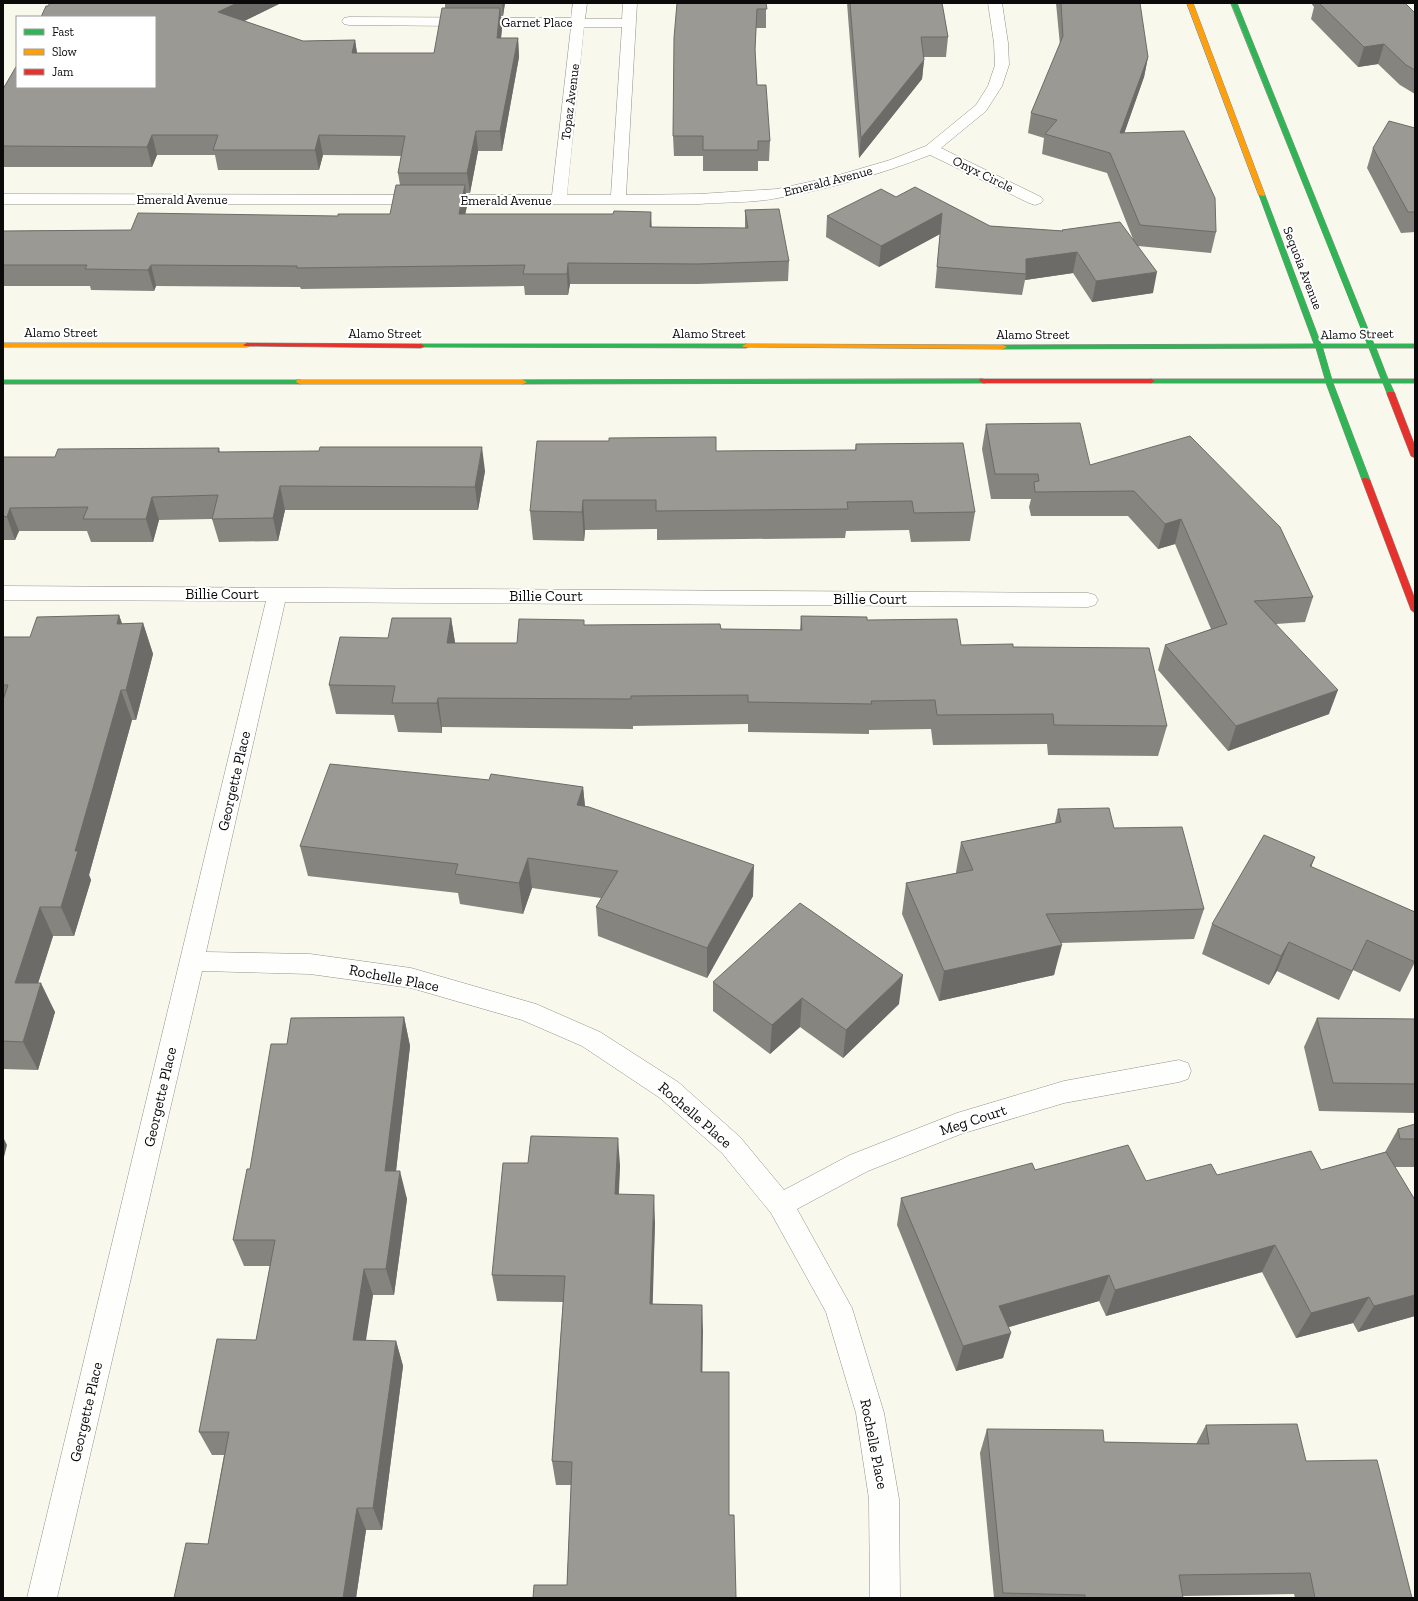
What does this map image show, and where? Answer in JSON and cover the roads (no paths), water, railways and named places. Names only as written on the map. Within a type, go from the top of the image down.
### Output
[{"type":"main road","name":"Sequoia Avenue","points":[[1190,3],[1319,347],[1328,381],[1415,610]]},
{"type":"main road","points":[[1234,3],[1373,346],[1415,456]]},
{"type":"main road","name":"Alamo Street","points":[[3,345],[1415,346]]},
{"type":"main road","points":[[3,382],[1415,381]]},
{"type":"street","name":"Topaz Avenue","points":[[559,200],[580,3]]},
{"type":"street","points":[[618,200],[630,3]]},
{"type":"street","name":"Emerald Avenue","points":[[3,199],[618,200],[699,199],[777,194],[836,181],[931,149],[981,108],[995,86],[1002,64],[1001,43],[995,3]]},
{"type":"street","name":"Garnet Place","points":[[349,21],[629,23]]},
{"type":"street","name":"Onyx Circle","points":[[931,149],[1035,200]]},
{"type":"street","name":"Billie Court","points":[[3,593],[1088,600]]},
{"type":"street","name":"Georgette Place","points":[[42,1598],[277,595]]},
{"type":"street","name":"Rochelle Place","points":[[192,961],[310,964],[404,977],[527,1011],[591,1039],[669,1090],[731,1145],[780,1205],[838,1308],[870,1413],[884,1499],[885,1598]]},
{"type":"street","name":"Meg Court","points":[[780,1205],[859,1163],[956,1124],[1064,1092],[1179,1072]]}]
